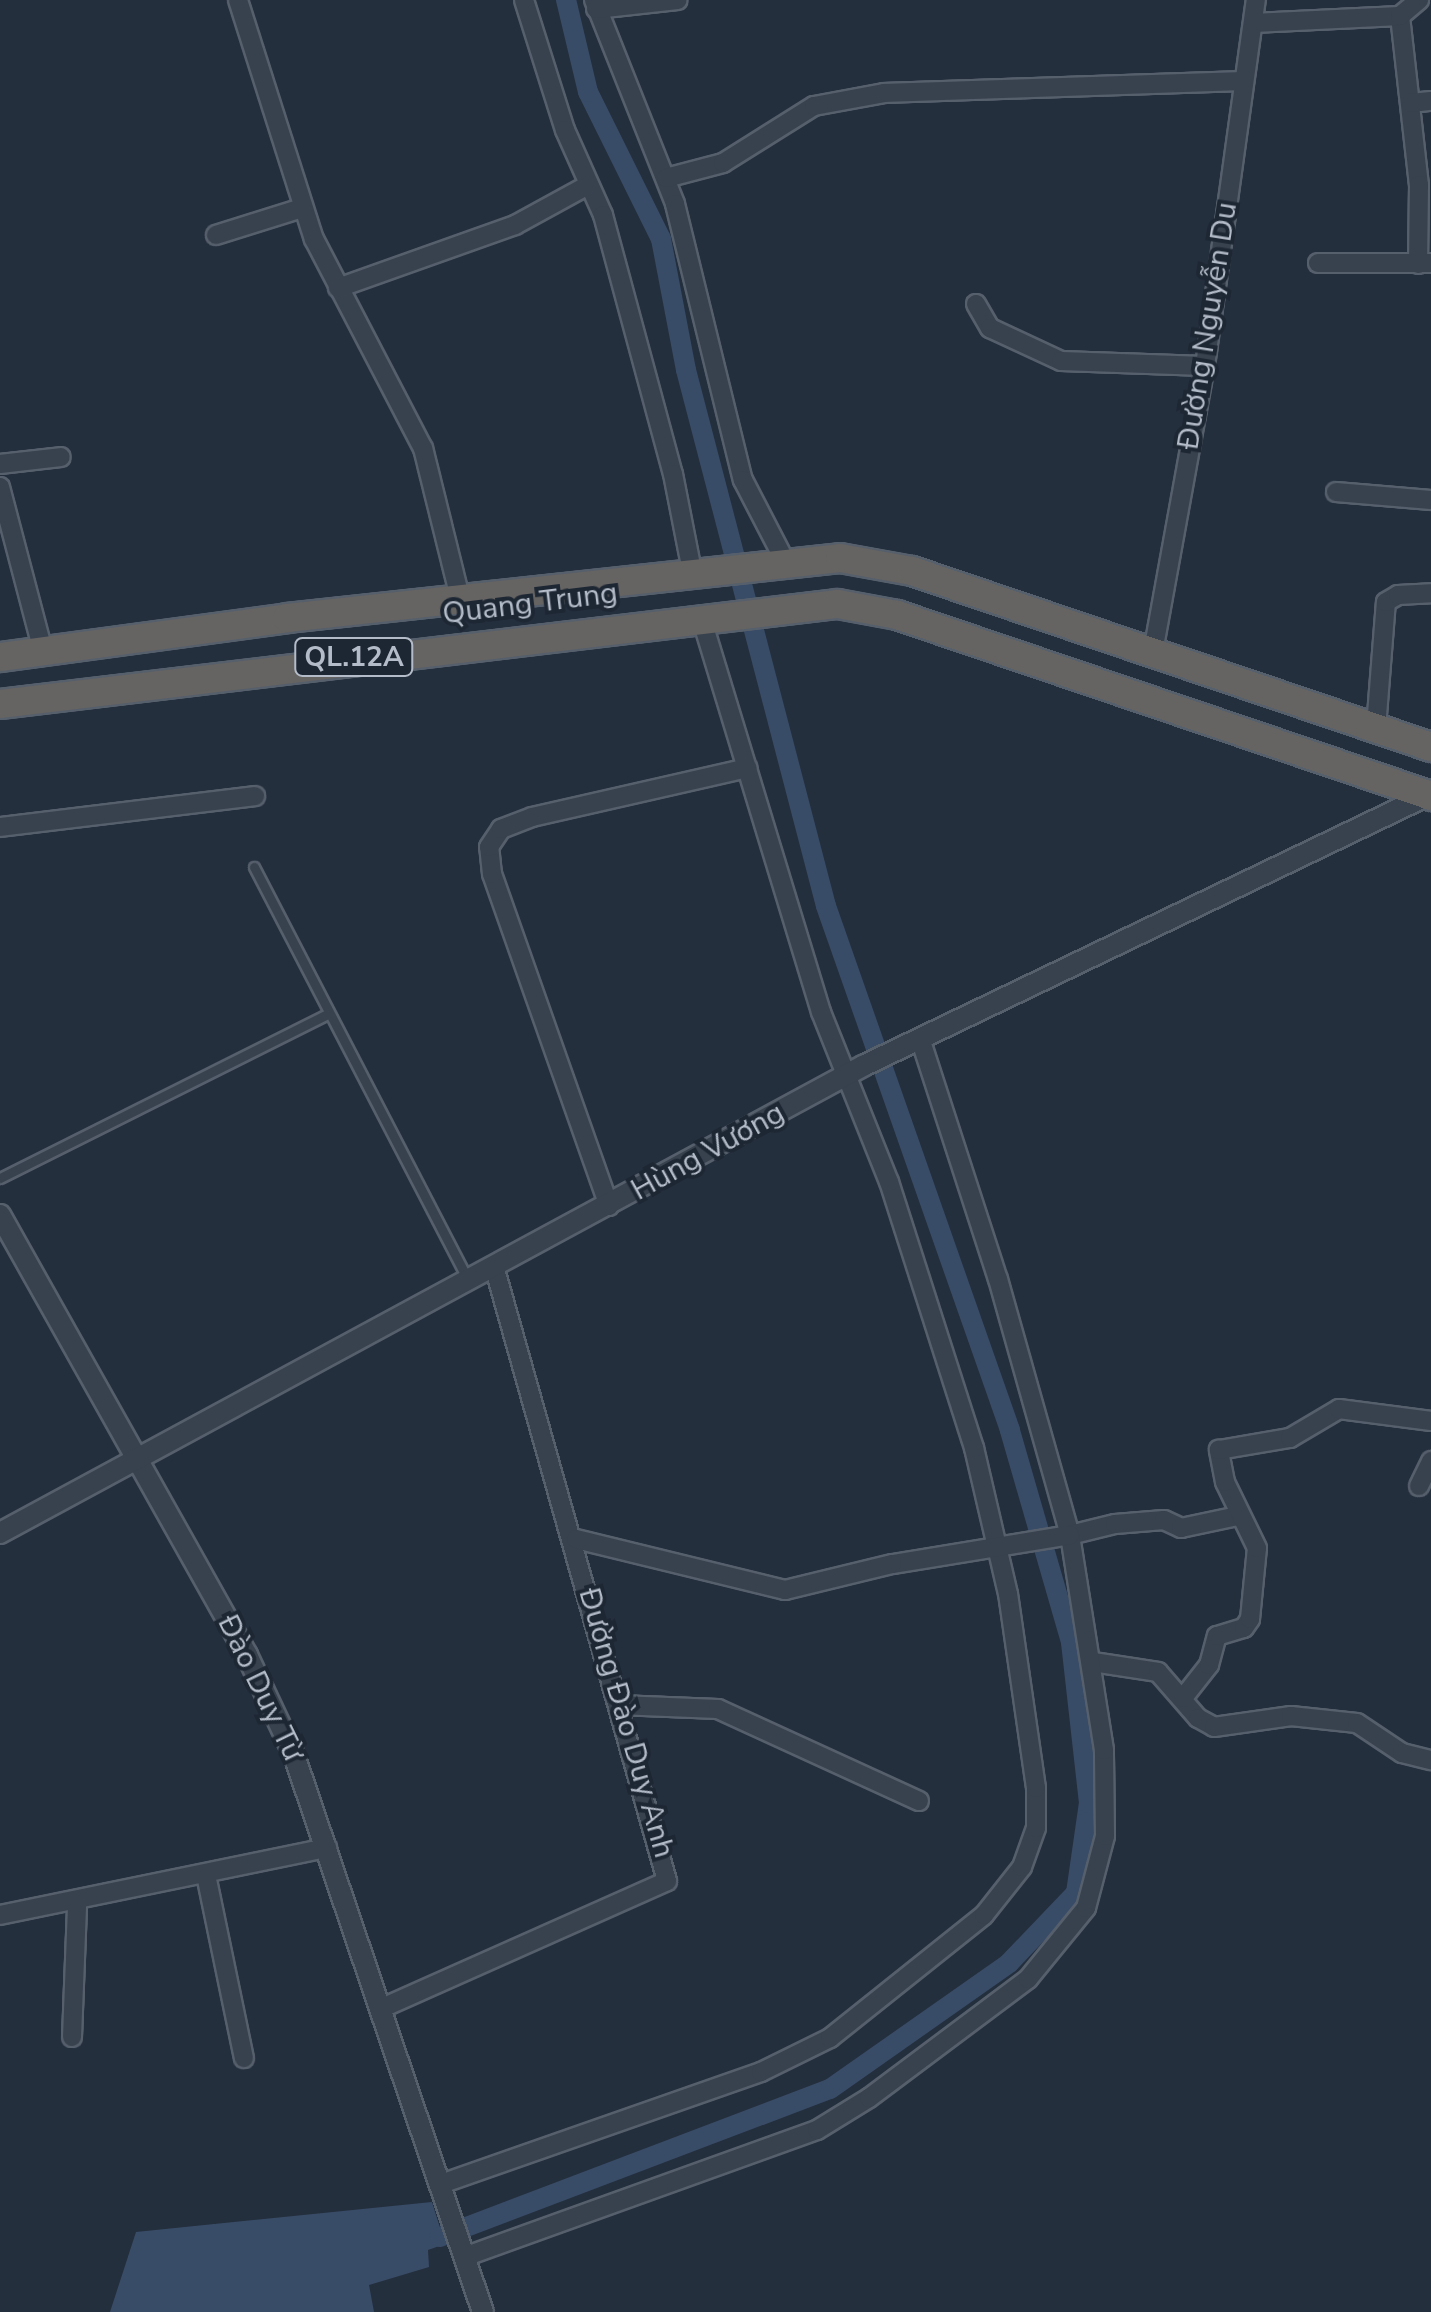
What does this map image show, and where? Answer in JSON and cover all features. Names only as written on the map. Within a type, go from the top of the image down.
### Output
[{"type":"highway","name":"QL.12A","points":[[699,570],[840,558],[912,572],[1431,747]]},
{"type":"highway","name":"Quang Trung","points":[[0,657],[287,618],[699,570]]},
{"type":"highway","name":"QL.12A","points":[[705,616],[838,604],[897,615],[1430,793]]},
{"type":"highway","name":"Quang Trung","points":[[0,704],[292,664],[705,616]]},
{"type":"highway","points":[[287,618],[292,664]]},
{"type":"highway","points":[[1044,663],[1060,620]]},
{"type":"street","points":[[238,0],[302,208],[338,288],[418,436],[460,598]]},
{"type":"street","points":[[524,0],[588,185],[603,216],[699,570]]},
{"type":"street","points":[[678,0],[595,4],[666,178],[743,480],[774,562]]},
{"type":"street","name":"Đường Nguyễn Du","points":[[1153,652],[1205,366],[1256,0]]},
{"type":"street","points":[[1253,23],[1400,16],[1419,0]]},
{"type":"street","points":[[1318,263],[1424,264],[1425,185],[1400,16]]},
{"type":"street","points":[[666,178],[723,163],[814,106],[884,92],[1242,81]]},
{"type":"street","points":[[1411,104],[1431,101]]},
{"type":"street","points":[[338,288],[515,224],[588,185]]},
{"type":"street","points":[[216,236],[302,208]]},
{"type":"street","points":[[976,304],[990,328],[1061,361],[1205,366]]},
{"type":"street","points":[[0,464],[61,456]]},
{"type":"street","points":[[0,488],[7,551],[43,651]]},
{"type":"street","points":[[1336,492],[1431,500]]},
{"type":"street","points":[[1376,728],[1386,602],[1417,591],[1431,594]]},
{"type":"street","points":[[442,2189],[796,2058],[887,1996],[1008,1890],[1031,1844],[1038,1804],[1001,1545],[974,1448],[857,1069],[820,1012],[705,616]]},
{"type":"street","points":[[609,1206],[492,874],[489,846],[501,829],[532,817],[748,768]]},
{"type":"street","name":"Hùng Vương","points":[[0,1532],[857,1069],[1430,793]]},
{"type":"street","points":[[0,828],[255,796]]},
{"type":"street","points":[[463,2254],[817,2130],[924,2060],[1028,1979],[1086,1908],[1096,1880],[1109,1808],[1093,1662],[1067,1535],[998,1279],[916,1043]]},
{"type":"street","name":"Đào Duy Từ","points":[[0,1216],[138,1457],[271,1703],[327,1848],[483,2312]]},
{"type":"street","name":"Đường Đào Duy Anh","points":[[382,2008],[667,1882],[576,1539],[494,1266]]},
{"type":"street","points":[[1183,1698],[1209,1666],[1217,1636],[1250,1619],[1256,1548],[1238,1516],[1220,1469],[1218,1454],[1225,1446],[1290,1438],[1339,1409],[1431,1421]]},
{"type":"street","points":[[1419,1486],[1431,1462]]},
{"type":"street","points":[[576,1539],[774,1590],[1115,1524],[1164,1520],[1181,1528],[1238,1516]]},
{"type":"street","points":[[1093,1662],[1148,1667],[1214,1727],[1291,1716],[1356,1723],[1402,1753],[1431,1760]]},
{"type":"street","points":[[618,1704],[718,1709],[919,1802]]},
{"type":"street","points":[[0,1914],[77,1904],[327,1848]]},
{"type":"street","points":[[206,1875],[244,2058]]},
{"type":"street","points":[[72,2037],[77,1904]]},
{"type":"lane","points":[[254,868],[326,1014],[468,1280]]},
{"type":"lane","points":[[0,1178],[326,1014]]},
{"type":"water","points":[[432,2202],[445,2244],[428,2250],[429,2267],[369,2285],[374,2312],[110,2312],[136,2232]]},
{"type":"waterway","points":[[440,2237],[830,2089],[1009,1963],[1076,1893],[1089,1803],[1071,1642],[1010,1430],[826,906],[686,370],[661,239],[588,92],[566,0]]}]
